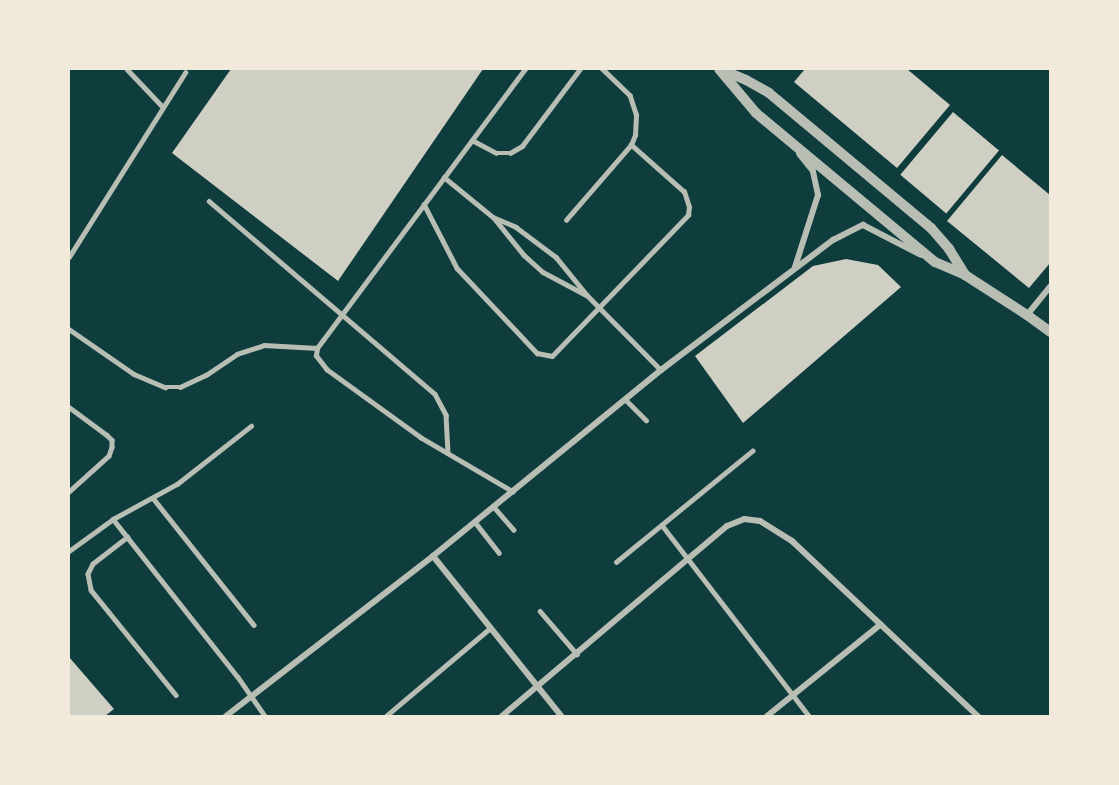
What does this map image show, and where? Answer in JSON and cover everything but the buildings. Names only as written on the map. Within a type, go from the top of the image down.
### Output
[{"type":"street","points":[[719,69],[747,103],[935,262]]},
{"type":"street","points":[[719,69],[769,93],[931,228],[949,249],[965,275]]},
{"type":"street","points":[[785,136],[813,171],[818,195],[794,268]]},
{"type":"street","points":[[226,716],[433,556],[661,370],[794,268],[833,240],[862,225],[965,275],[1028,315],[1050,332]]},
{"type":"street","points":[[1028,315],[1050,287]]},
{"type":"street","points":[[502,716],[727,526],[744,519],[760,521],[792,542],[978,716]]},
{"type":"street","points":[[433,556],[489,629],[561,716]]},
{"type":"street","points":[[766,716],[881,624]]},
{"type":"lane","points":[[127,69],[162,106]]},
{"type":"lane","points":[[513,492],[421,438],[327,370],[316,356],[317,348],[525,69]]},
{"type":"lane","points":[[472,140],[496,153],[510,153],[522,146],[580,69]]},
{"type":"lane","points":[[566,220],[631,145],[636,125],[634,105],[623,87],[602,69]]},
{"type":"lane","points":[[69,257],[162,106],[185,73]]},
{"type":"lane","points":[[424,204],[457,268],[537,353],[547,356],[556,354],[684,222],[689,207],[684,192],[631,145]]},
{"type":"lane","points":[[444,177],[493,217],[513,243],[543,272],[586,295]]},
{"type":"lane","points":[[209,201],[343,313],[435,394],[446,414],[448,453]]},
{"type":"lane","points":[[493,217],[516,227],[556,257],[586,295],[661,370]]},
{"type":"lane","points":[[69,329],[135,375],[165,387],[180,387],[206,375],[237,354],[264,345],[317,348]]},
{"type":"lane","points":[[625,399],[646,420]]},
{"type":"lane","points":[[69,407],[107,435],[112,441],[112,447],[109,456],[69,492]]},
{"type":"lane","points":[[69,551],[112,519],[153,498],[193,473],[251,426]]},
{"type":"lane","points":[[616,562],[752,451]]},
{"type":"lane","points":[[153,498],[254,625]]},
{"type":"lane","points":[[494,507],[514,530]]},
{"type":"lane","points":[[112,519],[265,716]]},
{"type":"lane","points":[[475,522],[499,553]]},
{"type":"lane","points":[[662,525],[809,716]]},
{"type":"lane","points":[[128,537],[93,564],[88,574],[90,590],[176,695]]},
{"type":"lane","points":[[540,611],[577,654]]},
{"type":"lane","points":[[386,716],[489,629]]}]
